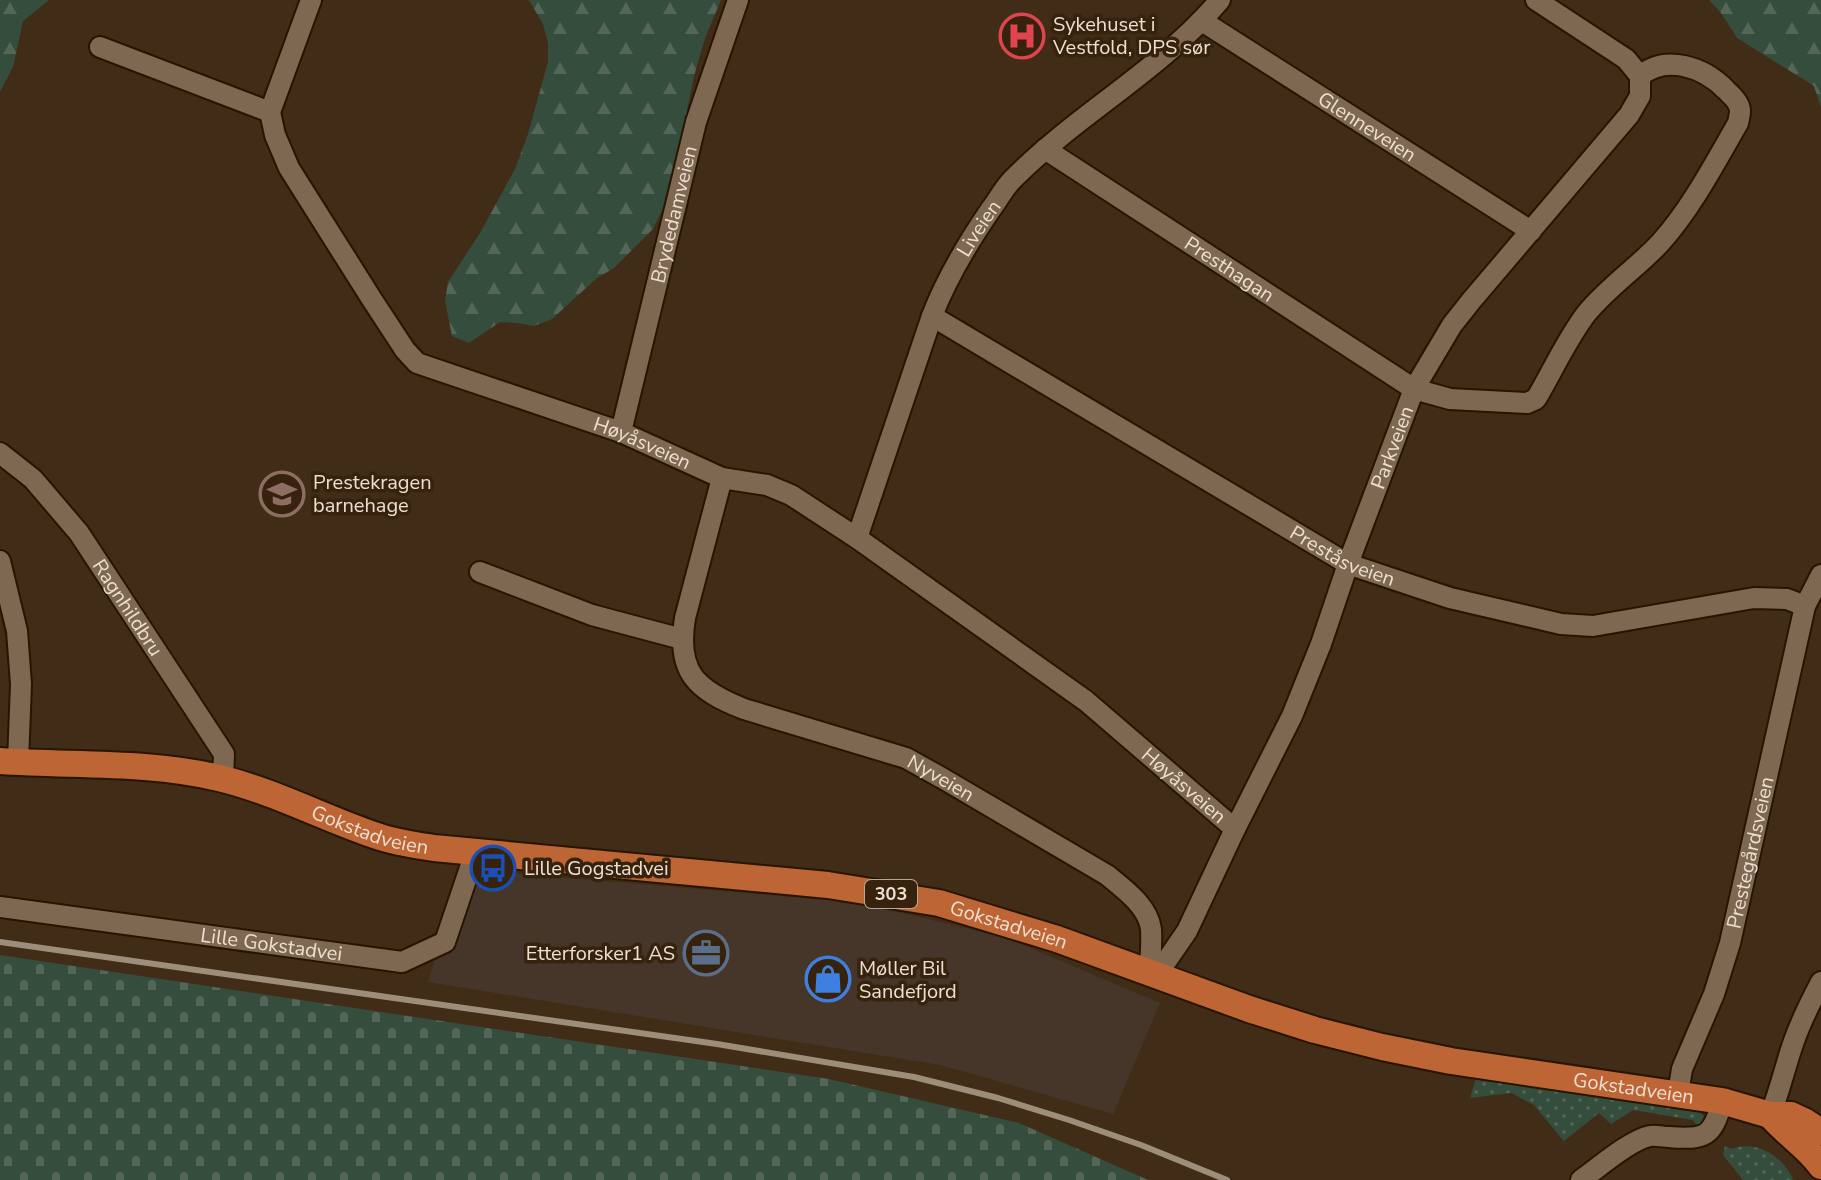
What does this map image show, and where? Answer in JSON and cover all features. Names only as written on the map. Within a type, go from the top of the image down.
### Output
[{"type":"main road","name":"Gokstadveien","points":[[9,762],[149,768],[223,779],[377,836],[434,848],[814,883],[939,903],[1057,939],[1262,1014],[1382,1047],[1465,1063],[1722,1101],[1770,1115],[1791,1115],[1821,1132]]},
{"type":"main road","name":"Gokstadveien","points":[[1770,1115],[1821,1166]]},
{"type":"street","points":[[100,47],[270,112],[311,0]]},
{"type":"street","name":"Brydedamveien","points":[[621,432],[696,122],[738,0]]},
{"type":"street","name":"Liveien","points":[[857,538],[932,316],[944,284],[966,244],[1010,182],[1045,149],[1152,67],[1220,0]]},
{"type":"street","points":[[1536,0],[1626,59],[1640,76]]},
{"type":"street","name":"Glenneveien","points":[[1202,21],[1531,231]]},
{"type":"street","name":"Presthagan","points":[[1045,149],[1414,389],[1450,399],[1532,402],[1584,317],[1663,240],[1738,123],[1738,103],[1720,84],[1699,70],[1674,64],[1657,65],[1640,76]]},
{"type":"street","name":"Parkveien","points":[[1150,975],[1165,963],[1187,931],[1292,716],[1414,389],[1452,325],[1629,115],[1640,96],[1640,76]]},
{"type":"street","name":"Høyåsveien","points":[[270,112],[275,135],[289,168],[405,350],[417,363],[621,432],[722,478],[767,485],[791,495],[857,538],[1086,701],[1235,829]]},
{"type":"street","name":"Preståsveien","points":[[932,316],[1348,564],[1450,598],[1561,624],[1593,626],[1754,598],[1787,599],[1805,606]]},
{"type":"street","name":"Ragnhildbru","points":[[0,453],[33,479],[79,533],[224,754],[223,779]]},
{"type":"street","name":"Nyveien","points":[[722,478],[682,639],[684,657],[696,681],[724,701],[744,709],[906,758],[1107,875],[1140,905],[1151,927],[1150,975]]},
{"type":"street","points":[[0,561],[17,631],[21,684],[9,762]]},
{"type":"street","points":[[480,572],[592,615],[682,639]]},
{"type":"street","name":"Prestegårdsveien","points":[[1678,1093],[1682,1069],[1714,994],[1730,943],[1805,606],[1821,575]]},
{"type":"street","name":"Lille Gokstadvei","points":[[0,907],[402,962],[445,942],[475,853]]},
{"type":"street","points":[[1770,1115],[1794,1042],[1821,982]]},
{"type":"street","points":[[1581,1180],[1632,1144],[1651,1136],[1693,1139],[1705,1135],[1713,1127],[1722,1101]]},
{"type":"shaded area","points":[[460,869],[855,902],[1004,937],[1160,1003],[1113,1114],[940,1065],[428,982]]},
{"type":"green space","points":[[0,0],[49,0],[23,21],[13,67],[0,92]]},
{"type":"green space","points":[[529,0],[721,0],[694,76],[670,194],[653,229],[614,268],[597,278],[552,319],[534,326],[500,322],[469,343],[452,336],[445,301],[448,282],[480,233],[515,169],[528,134],[548,62],[548,43],[543,24]]},
{"type":"green space","points":[[1709,0],[1821,0],[1821,107],[1814,86],[1737,38]]},
{"type":"green space","points":[[0,955],[829,1079],[1019,1123],[1148,1180],[0,1180]]},
{"type":"green space","points":[[1476,1078],[1697,1110],[1704,1116],[1699,1128],[1693,1120],[1633,1110],[1611,1124],[1599,1113],[1564,1141],[1534,1105],[1511,1093],[1470,1098]]},
{"type":"green space","points":[[1725,1146],[1732,1149],[1750,1146],[1768,1152],[1783,1164],[1793,1180],[1743,1180],[1723,1155]]},
{"type":"railway","points":[[0,942],[717,1044],[914,1077],[1069,1120],[1227,1180]]},
{"type":"place","name":"Sykehuset i Vestfold, DPS sør","points":[[1022,36]]},
{"type":"place","name":"Prestekragen barnehage","points":[[282,494]]},
{"type":"place","name":"Lille Gogstadvei","points":[[493,868]]},
{"type":"place","name":"Etterforsker1 AS","points":[[706,953]]},
{"type":"place","name":"Møller Bil Sandefjord","points":[[828,979]]}]
